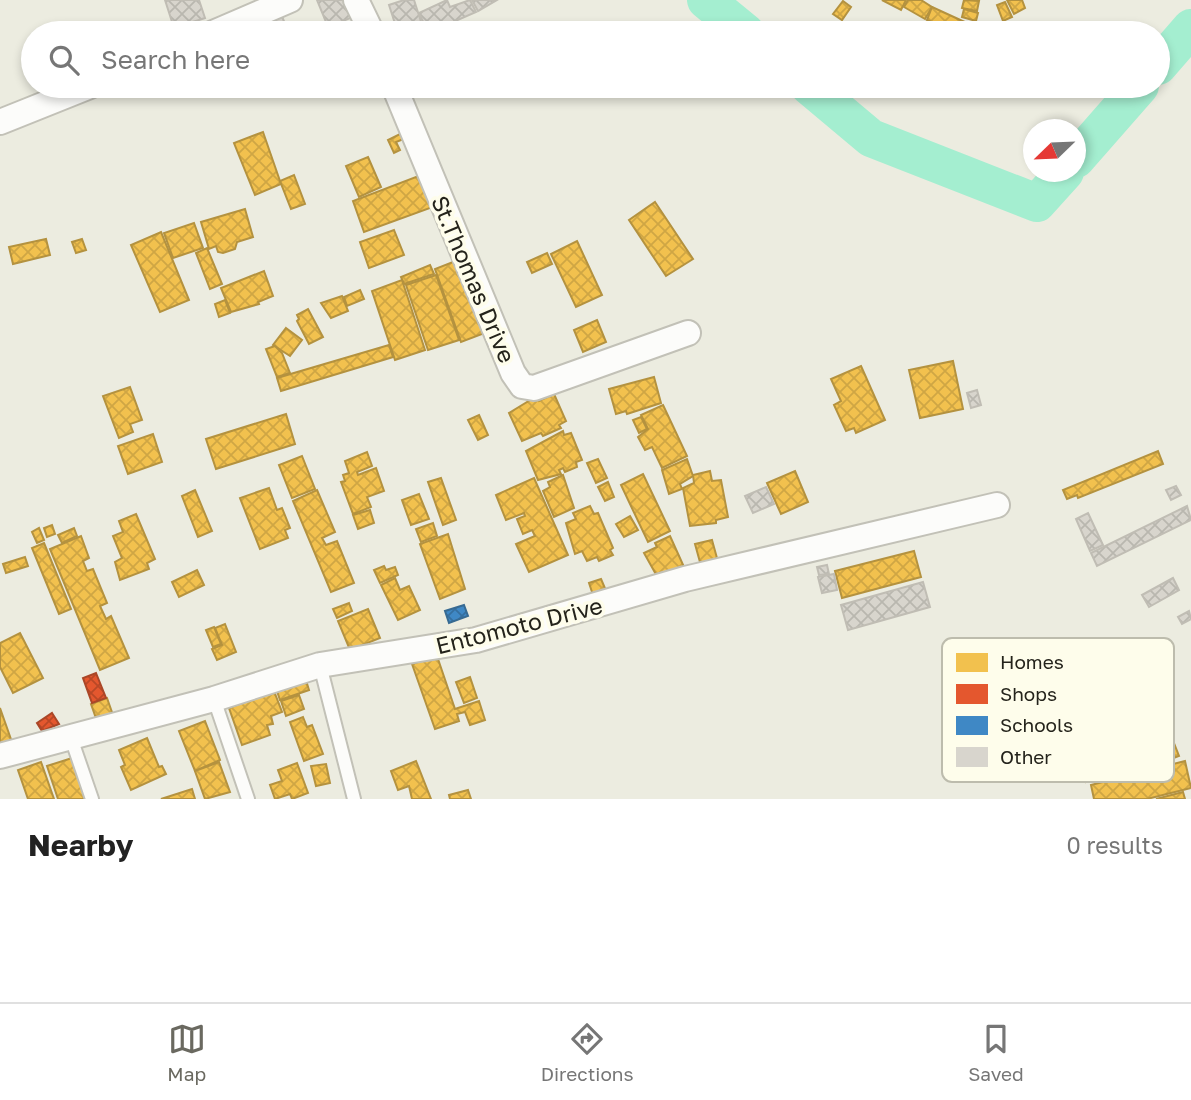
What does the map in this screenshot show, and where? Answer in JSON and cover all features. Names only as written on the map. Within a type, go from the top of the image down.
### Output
[{"type":"street","points":[[241,21],[290,0]]},
{"type":"street","points":[[356,0],[366,21]]},
{"type":"street","points":[[0,122],[60,98]]},
{"type":"street","name":"St.Thomas Drive","points":[[399,98],[513,373],[522,386],[534,388],[688,332]]},
{"type":"street","name":"Entomoto Drive","points":[[0,756],[214,699],[320,665],[476,640],[685,579],[997,505]]},
{"type":"lane","points":[[320,665],[354,799]]},
{"type":"lane","points":[[214,699],[248,799]]},
{"type":"lane","points":[[71,736],[92,799]]},
{"type":"building: Homes","points":[[882,0],[906,0],[901,10]]},
{"type":"building: Homes","points":[[908,0],[921,0],[932,7],[925,19],[904,7]]},
{"type":"building: Homes","points":[[964,0],[979,1],[977,11],[962,8]]},
{"type":"building: Homes","points":[[1007,0],[1022,0],[1025,8],[1014,14]]},
{"type":"building: Homes","points":[[843,1],[851,7],[842,20],[833,14]]},
{"type":"building: Homes","points":[[1005,2],[1012,17],[1003,21],[997,5]]},
{"type":"building: Homes","points":[[932,7],[963,21],[929,21],[927,20]]},
{"type":"building: Homes","points":[[964,9],[978,13],[976,21],[962,17]]},
{"type":"building: Homes","points":[[408,130],[406,138],[396,142],[400,150],[394,153],[388,140]]},
{"type":"building: Homes","points":[[263,132],[281,184],[255,195],[234,143]]},
{"type":"building: Homes","points":[[368,157],[381,187],[359,197],[346,166]]},
{"type":"building: Homes","points":[[429,172],[441,204],[364,232],[353,201]]},
{"type":"building: Homes","points":[[294,175],[305,204],[291,209],[280,181]]},
{"type":"building: Homes","points":[[655,202],[693,259],[666,276],[629,220]]},
{"type":"building: Homes","points":[[245,209],[253,237],[237,242],[235,249],[223,253],[218,252],[216,246],[209,249],[201,222]]},
{"type":"building: Homes","points":[[194,223],[203,248],[173,258],[164,233]]},
{"type":"building: Homes","points":[[394,230],[404,255],[369,268],[360,242]]},
{"type":"building: Homes","points":[[161,232],[189,300],[160,312],[131,245]]},
{"type":"building: Homes","points":[[46,239],[50,255],[13,264],[9,247]]},
{"type":"building: Homes","points":[[82,239],[86,250],[76,253],[72,242]]},
{"type":"building: Homes","points":[[577,241],[602,295],[576,307],[551,254]]},
{"type":"building: Homes","points":[[207,248],[222,284],[210,289],[196,253]]},
{"type":"building: Homes","points":[[547,253],[552,264],[532,273],[527,262]]},
{"type":"building: Homes","points":[[463,258],[490,331],[461,342],[435,269]]},
{"type":"building: Homes","points":[[430,265],[434,274],[404,284],[401,277]]},
{"type":"building: Homes","points":[[264,271],[273,296],[258,302],[259,304],[231,312],[221,288]]},
{"type":"building: Homes","points":[[436,275],[459,340],[428,350],[406,285]]},
{"type":"building: Homes","points":[[402,280],[425,350],[395,360],[372,291]]},
{"type":"building: Homes","points":[[360,290],[364,299],[347,306],[344,297]]},
{"type":"building: Homes","points":[[342,296],[348,311],[331,318],[321,303]]},
{"type":"building: Homes","points":[[225,300],[230,313],[219,317],[215,304]]},
{"type":"building: Homes","points":[[308,309],[323,337],[309,344],[297,321],[297,315]]},
{"type":"building: Homes","points":[[597,320],[606,342],[583,352],[574,330]]},
{"type":"building: Homes","points":[[286,328],[302,340],[290,356],[273,345]]},
{"type":"building: Homes","points":[[389,345],[393,357],[281,391],[277,378]]},
{"type":"building: Homes","points":[[275,346],[282,353],[290,373],[277,377],[266,349]]},
{"type":"building: Homes","points":[[953,361],[963,409],[920,418],[909,370]]},
{"type":"building: Homes","points":[[861,366],[885,420],[856,433],[854,428],[846,431],[834,405],[841,401],[831,379]]},
{"type":"building: Homes","points":[[654,377],[661,403],[627,414],[626,411],[616,414],[609,389]]},
{"type":"building: Homes","points":[[130,387],[142,420],[130,424],[133,432],[119,438],[103,396]]},
{"type":"building: Homes","points":[[554,394],[566,421],[559,425],[561,428],[522,441],[509,413],[537,396],[539,401]]},
{"type":"building: Homes","points":[[663,405],[687,456],[662,468],[652,447],[645,450],[638,437],[648,429],[641,415]]},
{"type":"building: Homes","points":[[286,414],[295,444],[216,469],[206,439]]},
{"type":"building: Homes","points":[[479,415],[488,435],[478,440],[468,420]]},
{"type":"building: Homes","points":[[641,417],[647,429],[639,433],[633,420]]},
{"type":"building: Homes","points":[[563,431],[564,435],[571,433],[582,460],[576,462],[577,467],[565,472],[563,468],[559,470],[561,474],[538,480],[526,451]]},
{"type":"building: Homes","points":[[153,434],[162,462],[128,474],[118,446]]},
{"type":"building: Homes","points":[[1158,451],[1163,464],[1078,498],[1077,495],[1067,499],[1063,490]]},
{"type":"building: Homes","points":[[367,452],[372,466],[357,472],[358,475],[376,468],[384,491],[367,497],[371,507],[353,514],[341,482],[345,481],[343,475],[349,473],[345,461]]},
{"type":"building: Homes","points":[[302,456],[315,489],[292,498],[279,465]]},
{"type":"building: Homes","points":[[598,459],[607,478],[596,483],[587,463]]},
{"type":"building: Homes","points":[[687,459],[693,476],[680,484],[682,489],[669,494],[662,470]]},
{"type":"building: Homes","points":[[710,471],[712,481],[721,480],[728,517],[716,520],[716,523],[690,526],[683,488],[694,483],[693,475]]},
{"type":"building: Homes","points":[[795,471],[808,502],[781,514],[767,483]]},
{"type":"building: Homes","points":[[643,474],[670,531],[648,542],[621,485]]},
{"type":"building: Homes","points":[[563,475],[574,508],[554,517],[543,491],[550,487],[548,482]]},
{"type":"building: Homes","points":[[441,478],[456,520],[443,525],[428,482]]},
{"type":"building: Homes","points":[[534,478],[568,555],[529,572],[516,544],[535,536],[532,530],[523,534],[517,519],[525,516],[524,513],[506,520],[496,495]]},
{"type":"building: Homes","points":[[608,482],[614,497],[605,501],[598,487]]},
{"type":"building: Homes","points":[[269,488],[277,510],[282,508],[290,528],[285,530],[288,538],[260,549],[240,498]]},
{"type":"building: Homes","points":[[195,490],[212,531],[198,537],[182,496]]},
{"type":"building: Homes","points":[[317,490],[335,532],[322,538],[326,545],[337,541],[354,583],[331,592],[293,501]]},
{"type":"building: Homes","points":[[419,494],[429,519],[411,525],[402,500]]},
{"type":"building: Homes","points":[[590,506],[594,514],[598,513],[613,548],[610,550],[613,555],[599,561],[597,557],[587,561],[582,551],[575,554],[566,523],[576,519],[573,513]]},
{"type":"building: Homes","points":[[370,510],[374,523],[358,529],[353,515]]},
{"type":"building: Homes","points":[[136,514],[155,559],[147,563],[149,569],[120,580],[115,562],[122,558],[113,536],[123,532],[119,521]]},
{"type":"building: Homes","points":[[630,516],[638,530],[624,537],[616,524]]},
{"type":"building: Homes","points":[[433,523],[437,536],[421,542],[416,529]]},
{"type":"building: Homes","points":[[52,525],[55,534],[47,537],[44,528]]},
{"type":"building: Homes","points":[[39,528],[44,540],[37,543],[32,532]]},
{"type":"building: Homes","points":[[74,528],[77,536],[62,543],[58,535]]},
{"type":"building: Homes","points":[[448,534],[465,589],[440,599],[420,544]]},
{"type":"building: Homes","points":[[81,536],[89,558],[83,561],[87,571],[93,569],[107,603],[100,606],[106,619],[111,616],[129,658],[100,670],[50,549]]},
{"type":"building: Homes","points":[[670,536],[684,567],[658,578],[644,553],[657,547],[655,543]]},
{"type":"building: Homes","points":[[712,540],[720,569],[703,573],[695,544]]},
{"type":"building: Homes","points":[[44,543],[71,609],[59,614],[32,548]]},
{"type":"building: Homes","points":[[914,551],[921,577],[842,598],[835,571]]},
{"type":"building: Homes","points":[[25,557],[28,566],[6,573],[3,564]]},
{"type":"building: Homes","points":[[384,566],[386,570],[395,567],[398,575],[380,583],[374,570]]},
{"type":"building: Homes","points":[[197,570],[204,585],[179,597],[172,582]]},
{"type":"building: Homes","points":[[395,578],[400,590],[409,586],[420,610],[398,620],[381,585]]},
{"type":"building: Homes","points":[[601,579],[607,593],[594,598],[589,583]]},
{"type":"building: Homes","points":[[349,603],[352,611],[337,618],[333,609]]},
{"type":"building: Homes","points":[[368,609],[380,638],[350,650],[338,621]]},
{"type":"building: Homes","points":[[225,624],[236,652],[217,660],[212,649],[222,645],[215,628]]},
{"type":"building: Homes","points":[[214,627],[221,644],[213,647],[206,630]]},
{"type":"building: Homes","points":[[20,633],[43,678],[13,693],[0,667],[0,643]]},
{"type":"building: Homes","points":[[437,656],[455,709],[479,701],[485,720],[470,725],[465,712],[457,714],[459,721],[435,729],[412,664]]},
{"type":"building: Homes","points":[[305,677],[309,690],[280,700],[276,688]]},
{"type":"building: Homes","points":[[470,677],[477,698],[464,703],[456,682]]},
{"type":"building: Homes","points":[[274,691],[282,712],[271,716],[273,724],[267,725],[270,735],[242,745],[229,708]]},
{"type":"building: Homes","points":[[299,695],[304,709],[286,716],[281,701]]},
{"type":"building: Homes","points":[[107,698],[114,718],[98,724],[91,704]]},
{"type":"building: Homes","points":[[0,708],[12,742],[0,746]]},
{"type":"building: Homes","points":[[303,717],[307,727],[312,725],[323,754],[304,761],[290,722]]},
{"type":"building: Homes","points":[[205,721],[220,760],[195,771],[179,731]]},
{"type":"building: Homes","points":[[147,738],[159,767],[162,766],[166,774],[131,790],[121,767],[125,765],[119,750]]},
{"type":"building: Homes","points":[[1174,743],[1179,756],[1174,758]]},
{"type":"building: Homes","points":[[72,758],[85,799],[58,799],[47,766]]},
{"type":"building: Homes","points":[[416,761],[431,799],[412,799],[409,786],[398,790],[391,771]]},
{"type":"building: Homes","points":[[1185,761],[1191,788],[1147,799],[1094,799],[1091,785],[1103,782],[1174,782],[1174,764]]},
{"type":"building: Homes","points":[[41,762],[54,799],[28,799],[18,770]]},
{"type":"building: Homes","points":[[219,762],[230,792],[205,799],[195,771]]},
{"type":"building: Homes","points":[[297,763],[308,793],[292,799],[290,794],[275,799],[270,785],[282,781],[278,770]]},
{"type":"building: Homes","points":[[326,764],[330,783],[316,786],[311,766]]},
{"type":"building: Homes","points":[[192,789],[195,799],[161,799]]},
{"type":"building: Homes","points":[[468,790],[471,799],[450,799],[449,795]]},
{"type":"building: Homes","points":[[1183,792],[1185,799],[1156,799]]},
{"type":"building: Shops","points":[[96,673],[106,698],[92,703],[83,678]]},
{"type":"building: Shops","points":[[52,713],[59,724],[42,731],[37,723]]},
{"type":"building: Schools","points":[[464,605],[468,616],[449,623],[445,611]]},
{"type":"building: Other","points":[[165,0],[199,0],[205,18],[196,21],[172,21]]},
{"type":"building: Other","points":[[317,0],[347,0],[353,17],[343,21],[326,21]]},
{"type":"building: Other","points":[[414,0],[421,21],[394,21],[389,5]]},
{"type":"building: Other","points":[[447,0],[450,7],[470,0],[476,12],[455,21],[423,21],[419,13]]},
{"type":"building: Other","points":[[472,0],[497,0],[478,11]]},
{"type":"building: Other","points":[[280,12],[284,21],[259,21]]},
{"type":"building: Other","points":[[977,390],[981,405],[971,408],[967,393]]},
{"type":"building: Other","points":[[1176,486],[1181,495],[1171,500],[1166,490]]},
{"type":"building: Other","points":[[766,487],[774,504],[753,513],[745,496]]},
{"type":"building: Other","points":[[1187,506],[1191,520],[1097,566],[1091,553]]},
{"type":"building: Other","points":[[1088,513],[1103,545],[1090,551],[1076,519]]},
{"type":"building: Other","points":[[827,565],[829,574],[819,575],[817,567]]},
{"type":"building: Other","points":[[834,574],[837,590],[822,593],[818,577]]},
{"type":"building: Other","points":[[1173,578],[1179,590],[1149,607],[1142,595]]},
{"type":"building: Other","points":[[923,582],[930,607],[848,630],[841,605]]},
{"type":"building: Other","points":[[1189,611],[1191,619],[1182,624],[1178,617]]},
{"type":"waterway","points":[[706,0],[731,21]]},
{"type":"waterway","points":[[1170,52],[1191,28]]},
{"type":"waterway","points":[[823,98],[871,138],[1037,203],[1056,182]]},
{"type":"waterway","points":[[1086,148],[1129,98]]}]
